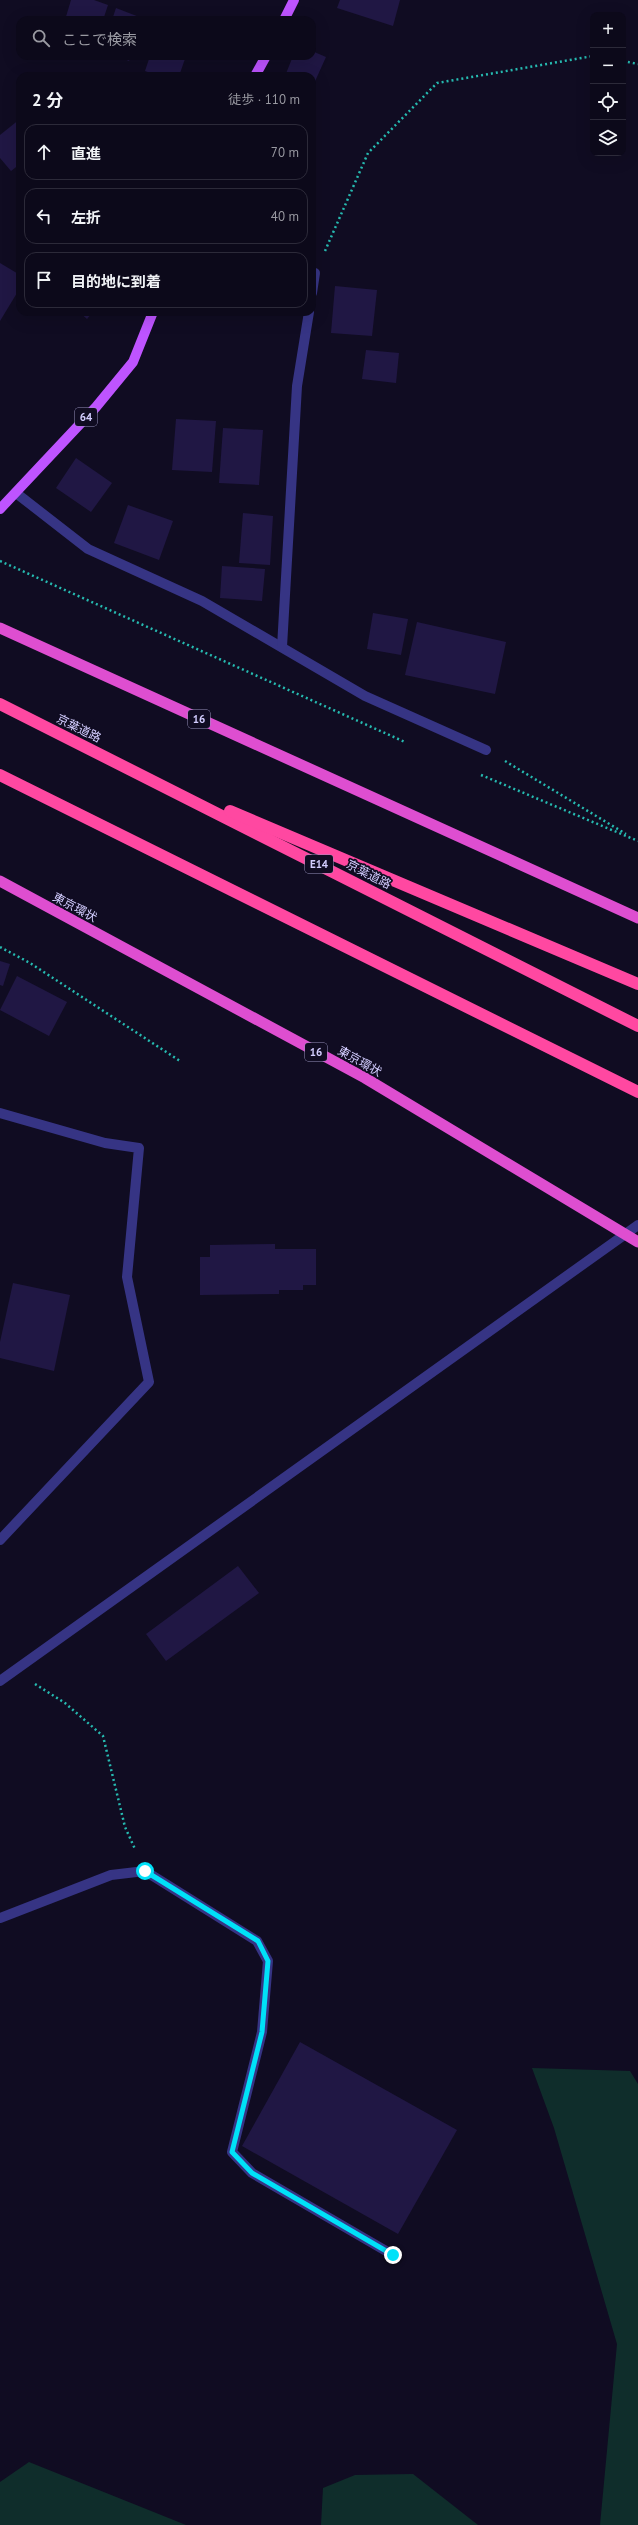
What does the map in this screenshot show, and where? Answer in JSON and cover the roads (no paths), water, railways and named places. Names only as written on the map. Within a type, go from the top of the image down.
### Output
[{"type":"highway","name":"16","points":[[0,628],[638,918]]},
{"type":"highway","name":"京葉道路","points":[[0,704],[638,1026]]},
{"type":"highway","points":[[137,772],[638,984]]},
{"type":"highway","points":[[0,775],[636,1092]]},
{"type":"highway","name":"東京環状","points":[[0,881],[365,1078],[638,1242]]},
{"type":"main road","points":[[286,16],[294,0]]},
{"type":"main road","points":[[258,72],[264,60]]},
{"type":"main road","name":"64","points":[[0,510],[96,407],[133,362],[151,316]]},
{"type":"street","points":[[282,647],[297,386],[308,316]]},
{"type":"street","points":[[16,493],[88,549],[202,601],[365,696],[486,750]]},
{"type":"street","points":[[0,1113],[105,1143],[139,1148],[127,1278],[149,1382],[0,1540]]},
{"type":"street","points":[[0,1681],[638,1225]]},
{"type":"street","points":[[0,1918],[111,1876],[145,1871],[258,1941],[268,1961],[262,2032],[232,2152],[252,2173],[393,2255]]}]
